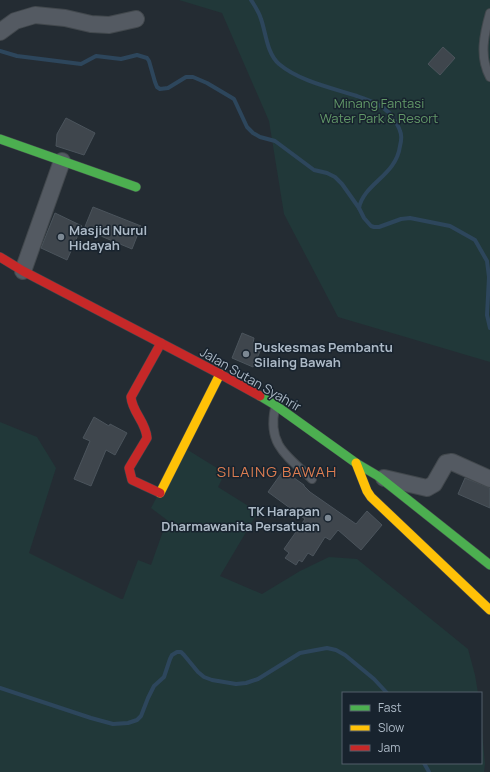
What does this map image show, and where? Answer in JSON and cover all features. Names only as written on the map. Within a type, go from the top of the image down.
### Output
[{"type":"main road","points":[[0,139],[136,187]]},
{"type":"main road","name":"Jalan Sutan Syahrir","points":[[0,257],[23,271],[276,405],[356,463],[378,476],[490,565]]},
{"type":"main road","points":[[161,343],[131,397],[132,406],[145,426],[147,433],[146,438],[129,468],[132,480],[161,493],[220,374]]},
{"type":"main road","points":[[356,463],[367,491],[371,497],[490,610]]},
{"type":"street","points":[[0,32],[15,21],[35,14],[109,26],[136,19]]},
{"type":"street","points":[[23,271],[62,161]]},
{"type":"street","points":[[378,476],[427,488],[434,484],[446,463],[452,462],[490,479]]},
{"type":"lane","points":[[490,13],[484,38],[485,67],[490,76]]},
{"type":"lane","points":[[276,405],[272,420],[275,440],[285,454],[312,479]]},
{"type":"green space","name":"Minang Fantasi Water Park & Resort","points":[[179,0],[490,0],[490,362],[338,317],[284,214],[269,121],[222,13]]},
{"type":"green space","points":[[0,422],[37,437],[56,468],[29,553],[121,599],[123,599],[138,560],[151,565],[167,520],[151,508],[183,447],[225,473],[218,487],[258,512],[220,576],[262,594],[300,571],[329,557],[357,559],[468,649],[478,692],[342,692],[342,764],[482,764],[482,732],[485,764],[484,772],[0,772]]},
{"type":"building","points":[[443,47],[455,58],[440,75],[428,64]]},
{"type":"building","points":[[66,118],[95,133],[84,155],[56,146],[57,134]]},
{"type":"building","points":[[93,207],[141,226],[132,249],[84,229]]},
{"type":"building","name":"Masjid Nurul Hidayah","points":[[55,213],[82,226],[67,260],[41,248]]},
{"type":"building","name":"Puskesmas Pembantu Silaing Bawah","points":[[242,333],[254,338],[253,343],[262,347],[253,367],[232,358]]},
{"type":"building","points":[[94,417],[109,426],[110,424],[127,433],[115,455],[106,450],[91,486],[74,479],[90,441],[83,438]]},
{"type":"building","points":[[283,471],[356,524],[367,511],[382,525],[361,550],[338,530],[330,540],[325,537],[313,556],[308,553],[302,562],[299,560],[296,565],[285,558],[289,553],[284,549],[305,519],[268,492]]},
{"type":"building","points":[[465,478],[490,488],[490,508],[458,494]]},
{"type":"waterway","points":[[251,0],[260,16],[269,49],[279,64],[296,75],[377,104],[389,112],[398,126],[401,133],[401,138],[397,156],[393,165],[367,192],[362,199],[359,208]]},
{"type":"waterway","points":[[0,51],[17,56],[81,64],[96,56],[121,59],[137,55],[147,58],[157,87],[160,89],[168,88],[186,77],[193,77],[207,83],[234,99],[247,127],[253,133],[260,137],[275,141],[314,170],[327,173],[335,177],[342,184],[359,208],[364,218],[371,226],[379,227],[401,219],[410,218],[450,226],[475,240],[487,261],[489,277],[487,315],[490,328]]},
{"type":"waterway","points":[[0,688],[91,718],[113,724],[128,723],[137,720],[141,716],[154,686],[164,677],[172,655],[177,652],[181,652],[204,677],[212,680],[236,684],[246,683],[258,679],[300,653],[327,648],[336,650],[345,655],[374,679],[386,692]]},
{"type":"waterway","points":[[425,764],[429,772]]},
{"type":"traffic: fast","points":[[0,139],[136,187]]},
{"type":"traffic: fast","points":[[260,396],[275,405],[356,463],[378,476],[490,565]]},
{"type":"traffic: slow","points":[[160,493],[220,374]]},
{"type":"traffic: slow","points":[[356,463],[367,491],[371,497],[490,610]]},
{"type":"traffic: jam","points":[[0,257],[23,271],[260,396]]},
{"type":"traffic: jam","points":[[160,493],[132,480],[129,468],[147,438],[146,432],[131,397],[161,343]]},
{"type":"place","name":"Masjid Nurul Hidayah","points":[[61,237]]},
{"type":"place","name":"Puskesmas Pembantu Silaing Bawah","points":[[246,354]]},
{"type":"place","name":"TK Harapan Dharmawanita Persatuan","points":[[328,518]]},
{"type":"district","name":"SILAING BAWAH","points":[[277,472]]}]
